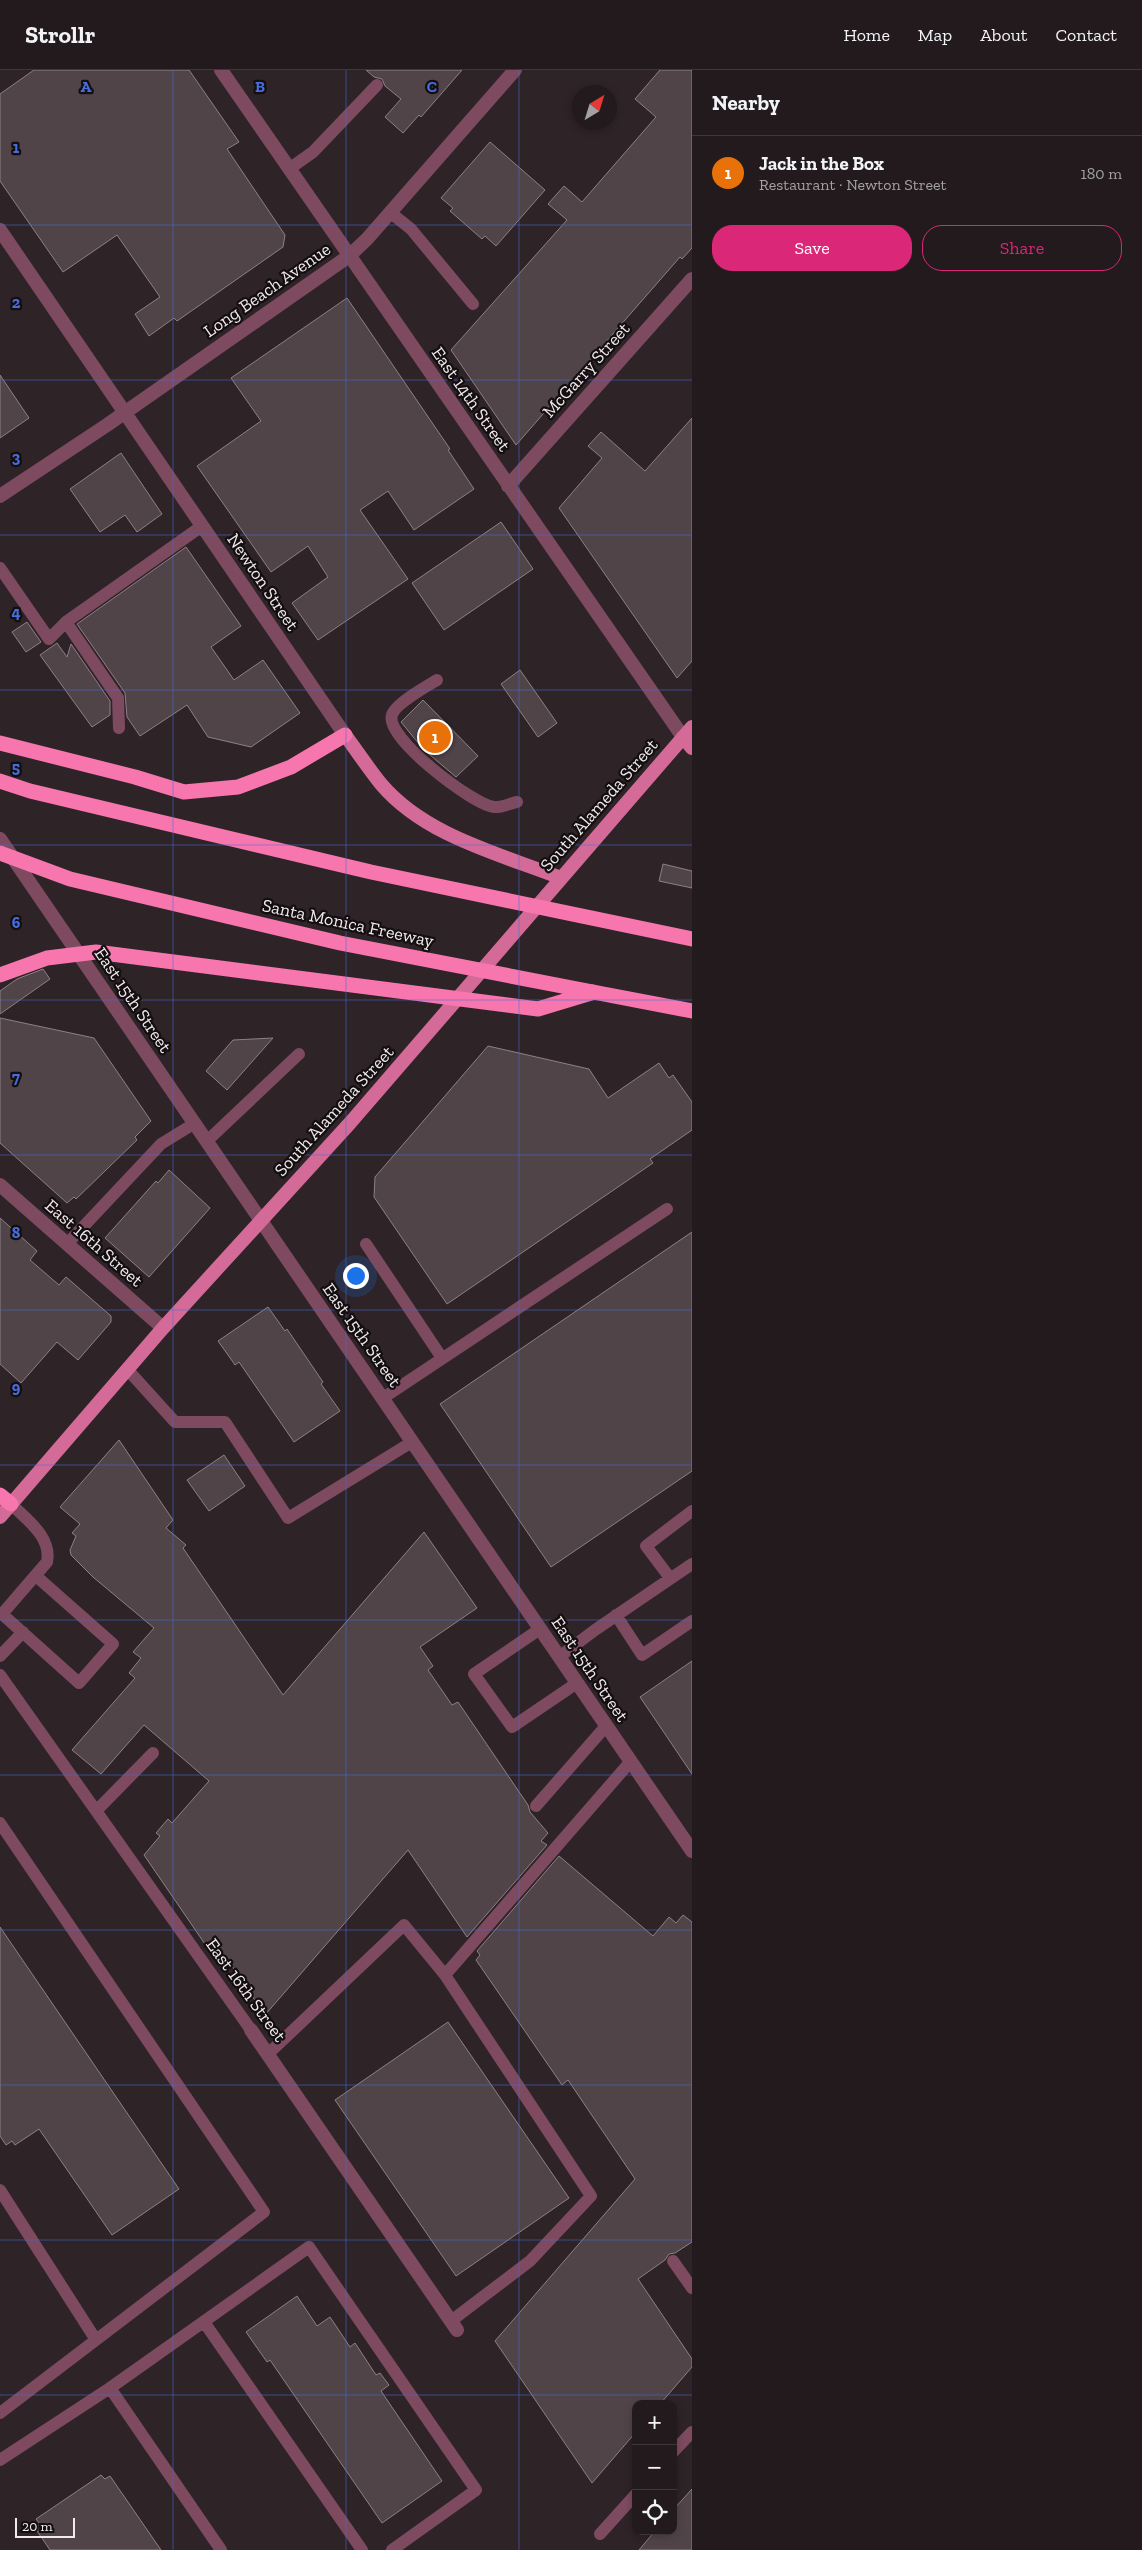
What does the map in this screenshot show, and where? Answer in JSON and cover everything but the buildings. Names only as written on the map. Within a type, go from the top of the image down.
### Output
[{"type":"highway","points":[[0,743],[135,777],[184,792],[238,787],[291,767],[345,735]]},
{"type":"highway","points":[[0,781],[30,792],[352,868],[692,939]]},
{"type":"highway","name":"Santa Monica Freeway","points":[[0,853],[70,878],[340,943],[692,1011]]},
{"type":"highway","points":[[0,975],[47,958],[96,952],[538,1010],[593,992]]},
{"type":"main road","name":"East 14th Street","points":[[688,732],[692,748]]},
{"type":"main road","name":"South Alameda Street","points":[[0,1516],[5,1500],[127,1369],[162,1328],[350,1123],[688,732]]},
{"type":"main road","name":"Newton Street","points":[[345,735],[382,785],[412,811],[447,834],[561,878]]},
{"type":"street","name":"East 14th Street","points":[[221,70],[508,486],[688,732]]},
{"type":"street","name":"Long Beach Avenue","points":[[0,496],[124,413],[349,256],[391,213],[515,70]]},
{"type":"street","name":"Newton Street","points":[[0,230],[345,735]]},
{"type":"street","name":"McGarry Street","points":[[508,486],[692,279]]},
{"type":"street","name":"East 15th Street","points":[[0,839],[692,1852]]},
{"type":"street","name":"East 16th Street","points":[[0,1185],[162,1328]]},
{"type":"street","name":"East 16th Street","points":[[250,2030],[454,2325]]},
{"type":"lane","points":[[289,168],[313,152],[377,85]]},
{"type":"lane","points":[[391,213],[411,230],[473,304]]},
{"type":"lane","points":[[0,568],[49,639],[66,622],[202,526]]},
{"type":"lane","points":[[66,622],[118,698],[119,728]]},
{"type":"lane","points":[[437,680],[397,708],[391,716],[392,727],[424,761],[459,790],[494,807],[517,802]]},
{"type":"lane","points":[[207,1141],[299,1054]]},
{"type":"lane","points":[[66,1244],[161,1144],[195,1123]]},
{"type":"lane","points":[[382,1398],[667,1209]]},
{"type":"lane","points":[[366,1244],[442,1358]]},
{"type":"lane","points":[[127,1369],[175,1422],[226,1422],[288,1518],[412,1442]]},
{"type":"lane","points":[[5,1500],[43,1537],[49,1552],[48,1562],[2,1614],[79,1683],[113,1644],[36,1576]]},
{"type":"lane","points":[[670,1578],[646,1546],[692,1511]]},
{"type":"lane","points":[[559,1657],[616,1615],[692,1564]]},
{"type":"lane","points":[[616,1615],[642,1655],[692,1621]]},
{"type":"lane","points":[[540,1629],[474,1674],[512,1728],[577,1683]]},
{"type":"lane","points":[[0,1656],[23,1632]]},
{"type":"lane","name":"East 16th Street","points":[[0,1675],[250,2030]]},
{"type":"lane","points":[[536,1806],[606,1726]]},
{"type":"lane","points":[[96,1811],[152,1753]]},
{"type":"lane","points":[[445,1975],[631,1761]]},
{"type":"lane","points":[[0,1823],[264,2212],[0,2413]]},
{"type":"lane","points":[[268,2054],[404,1925],[445,1975],[591,2196],[530,2260],[454,2325]]},
{"type":"lane","points":[[0,2190],[96,2340]]},
{"type":"lane","points":[[0,2460],[110,2388],[309,2247],[476,2490],[392,2550]]},
{"type":"lane","points":[[672,2261],[692,2288]]},
{"type":"lane","points":[[204,2322],[362,2550]]},
{"type":"lane","points":[[110,2388],[222,2550]]},
{"type":"lane","points":[[677,2448],[692,2432]]},
{"type":"lane","points":[[600,2534],[632,2498]]},
{"type":"place","name":"Jack in the Box","points":[[435,737]]}]
